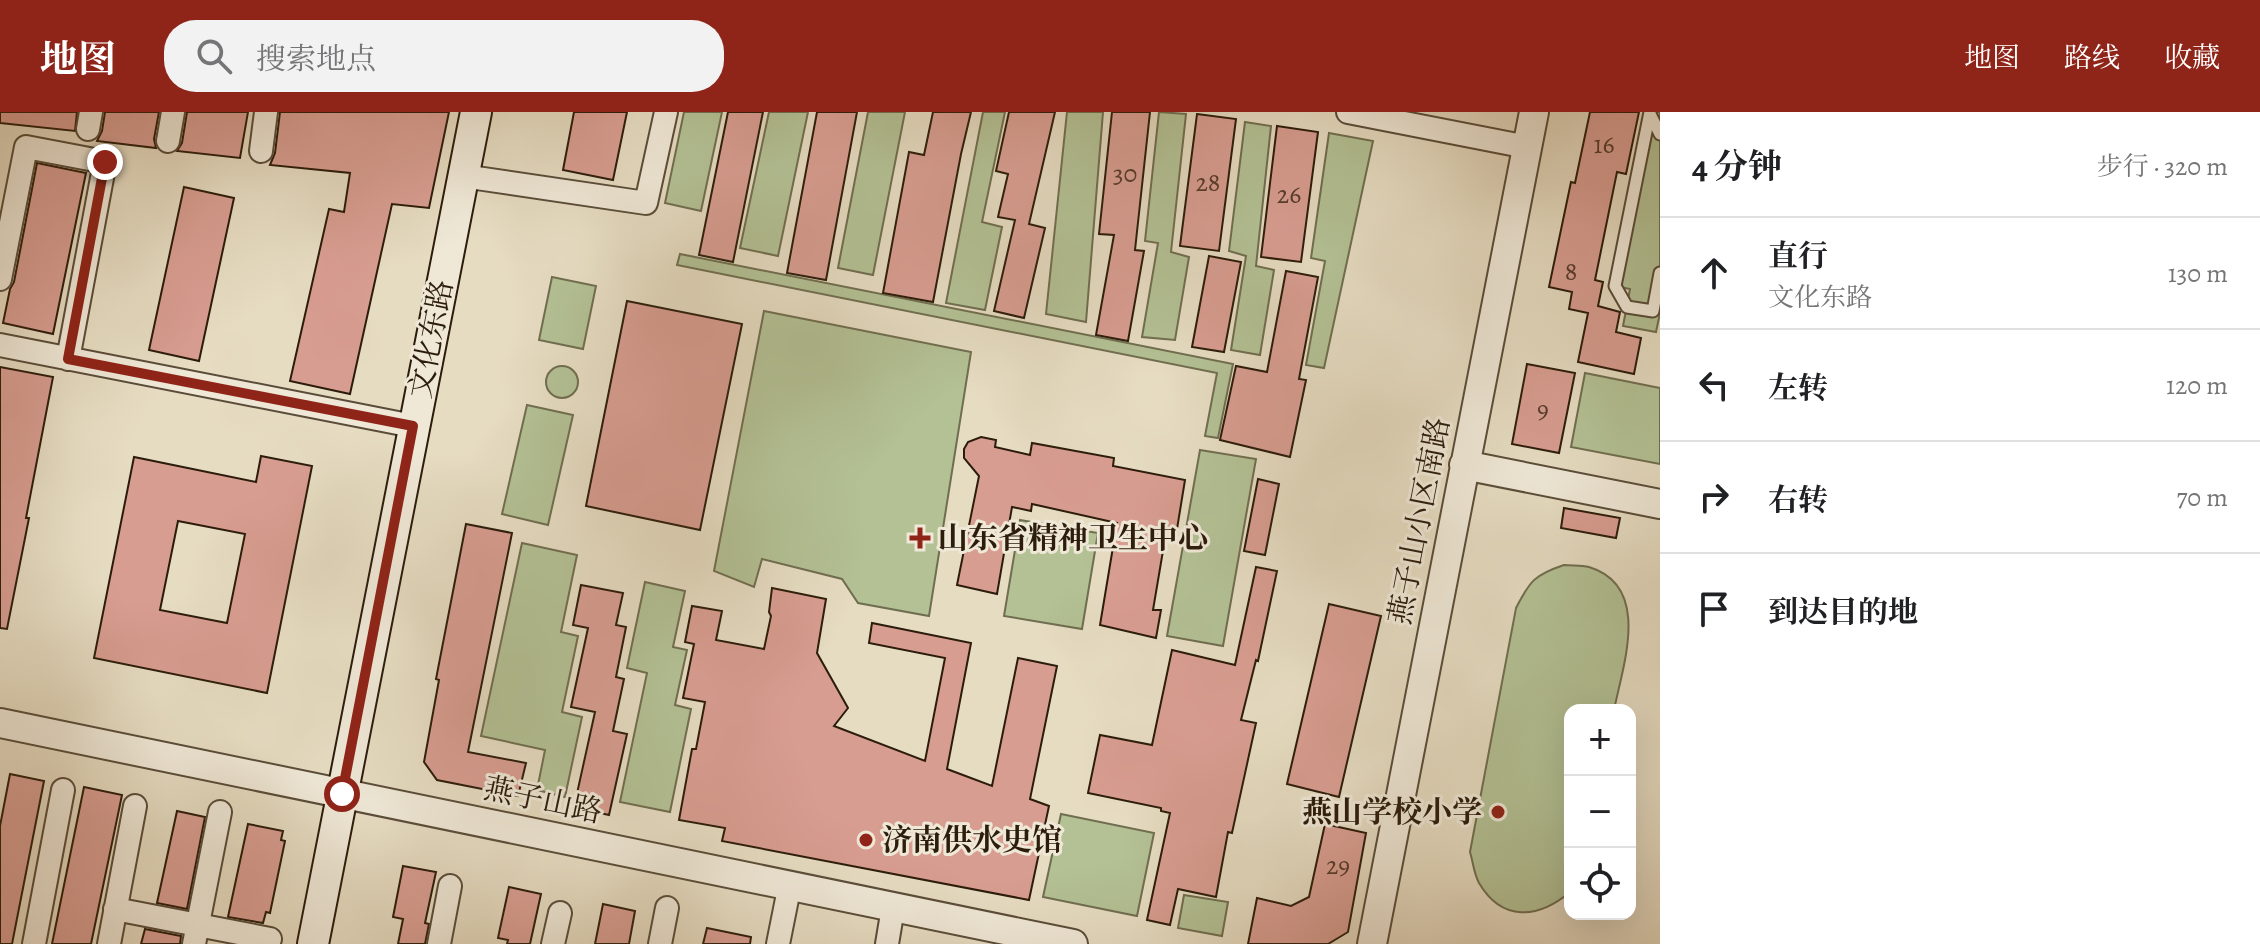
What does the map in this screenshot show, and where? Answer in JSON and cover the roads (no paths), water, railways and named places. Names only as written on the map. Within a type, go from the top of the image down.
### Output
[{"type":"main road","name":"文化东路","points":[[313,944],[476,112]]},
{"type":"street","points":[[168,141],[173,112]]},
{"type":"street","points":[[261,151],[266,112]]},
{"type":"street","points":[[463,176],[646,203],[666,112]]},
{"type":"street","points":[[1348,112],[1527,147]]},
{"type":"street","name":"燕子山小区南路","points":[[1372,944],[1534,112]]},
{"type":"street","points":[[0,279],[26,147],[105,162],[68,359]]},
{"type":"street","points":[[0,345],[413,426]]},
{"type":"street","points":[[1464,465],[1660,504]]},
{"type":"street","name":"燕子山路","points":[[0,723],[787,899],[889,932],[991,942]]},
{"type":"street","name":"燕子山路","points":[[0,737],[1073,944]]},
{"type":"street","points":[[34,944],[63,790]]},
{"type":"street","points":[[109,944],[135,806]]},
{"type":"street","points":[[196,934],[220,812]]},
{"type":"street","points":[[439,944],[450,886]]},
{"type":"street","points":[[778,944],[787,899]]},
{"type":"street","points":[[660,944],[667,908]]},
{"type":"street","points":[[115,909],[196,934],[270,939]]},
{"type":"street","points":[[553,944],[560,913]]},
{"type":"lane","points":[[1650,113],[1660,134]]},
{"type":"lane","points":[[1650,113],[1615,286],[1627,307],[1653,311],[1660,273]]},
{"type":"place","name":"山东省精神卫生中心","points":[[920,538]]},
{"type":"place","name":"燕山学校小学","points":[[1498,812]]},
{"type":"place","name":"济南供水史馆","points":[[866,840]]}]
